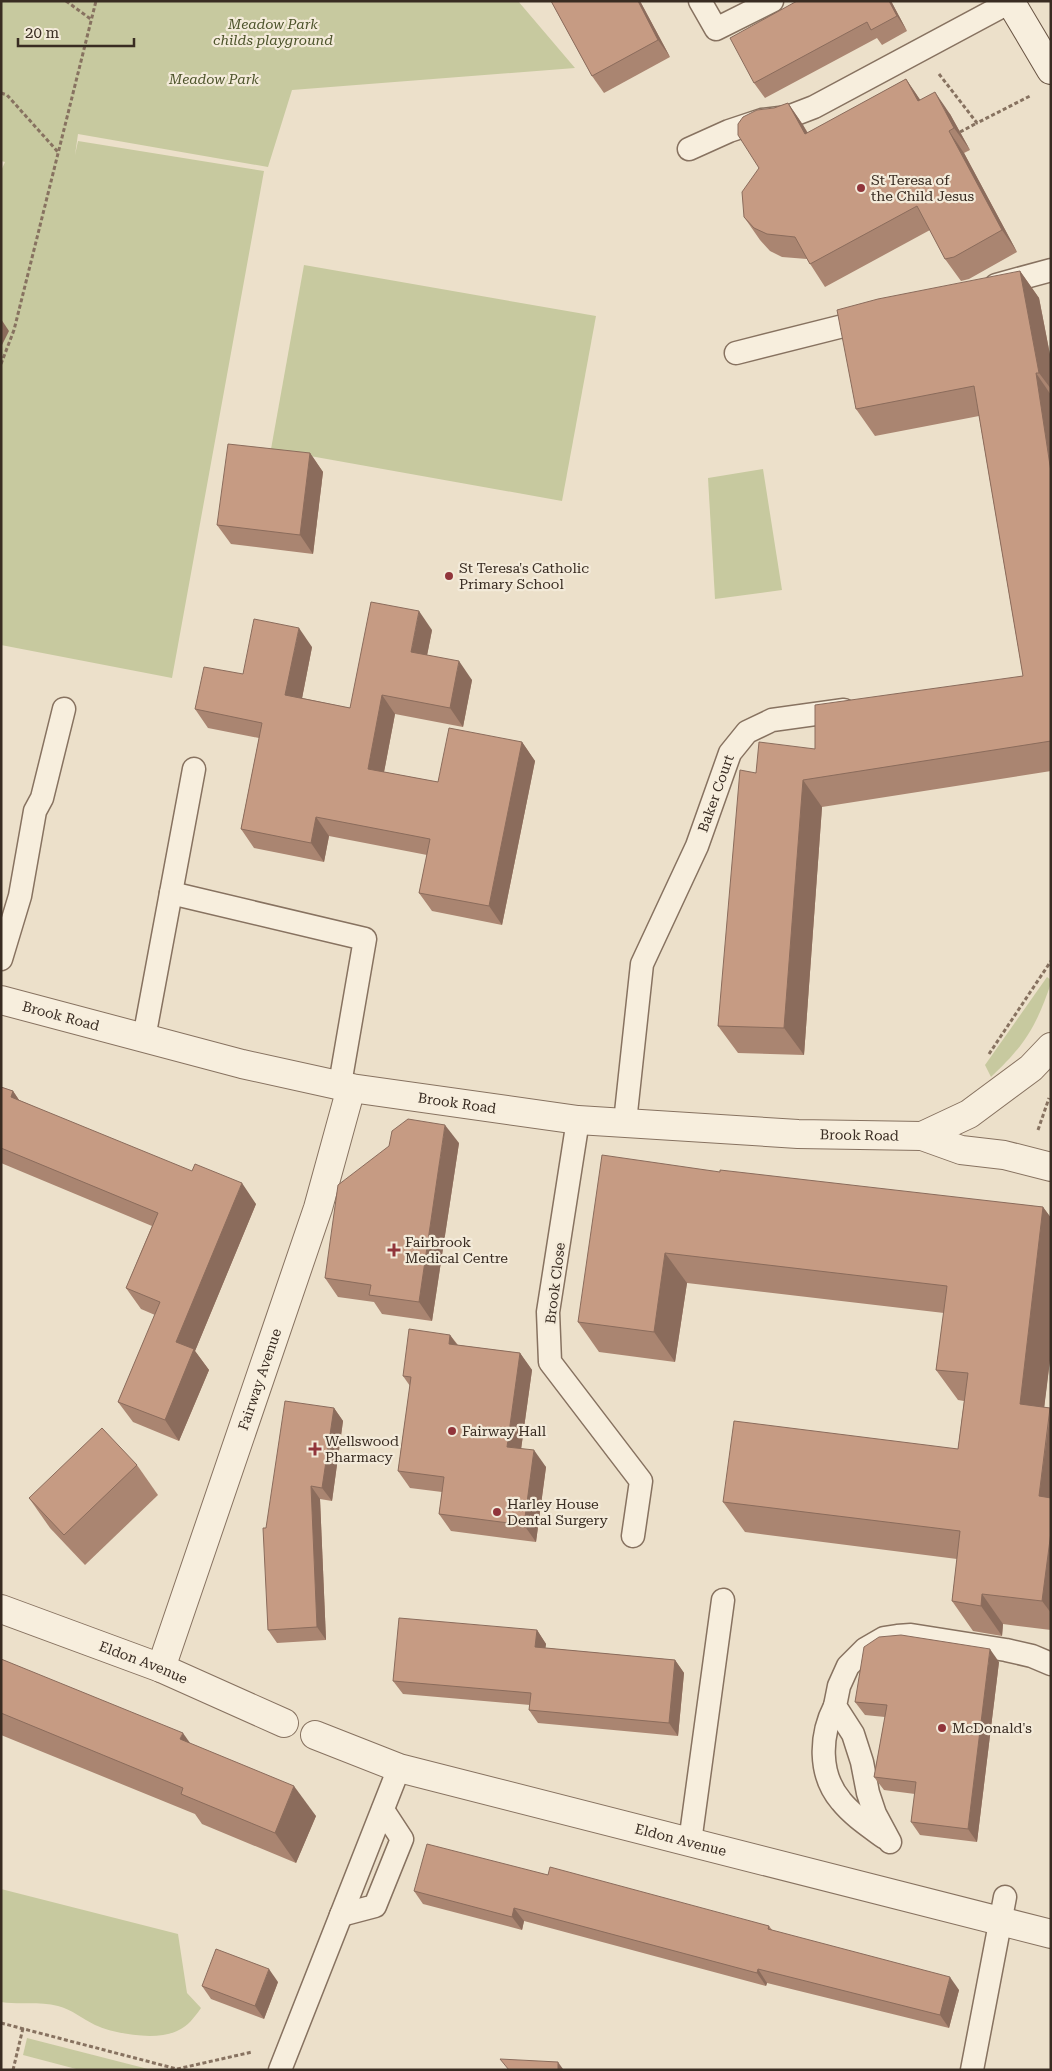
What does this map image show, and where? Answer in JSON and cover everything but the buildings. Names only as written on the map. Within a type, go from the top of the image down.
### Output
[{"type":"street","points":[[1010,2],[1051,70]]},
{"type":"street","name":"Brook Road","points":[[1,1000],[242,1064],[346,1086],[578,1120],[798,1134],[922,1136],[961,1150],[1004,1156],[1051,1167]]},
{"type":"street","name":"Brook Road","points":[[922,1136],[969,1114],[1032,1068],[1051,1047]]},
{"type":"street","name":"Fairway Avenue","points":[[161,1668],[318,1208],[346,1086]]},
{"type":"street","name":"Eldon Avenue","points":[[1,1609],[161,1668],[284,1724]]},
{"type":"street","name":"Eldon Avenue","points":[[315,1735],[399,1768],[690,1842],[1002,1909],[1051,1934]]},
{"type":"lane","points":[[700,1],[716,29],[772,1]]},
{"type":"lane","points":[[689,149],[729,131],[762,120],[788,116],[814,107],[922,51],[1010,2]]},
{"type":"lane","points":[[975,291],[1051,270]]},
{"type":"lane","points":[[736,353],[890,314]]},
{"type":"lane","name":"Baker Court","points":[[625,1122],[642,964],[697,846],[730,753],[747,732],[772,720],[865,707]]},
{"type":"lane","points":[[1,959],[20,896],[35,811],[42,798],[64,709]]},
{"type":"lane","points":[[144,1038],[194,769]]},
{"type":"lane","points":[[171,893],[365,939],[346,1086]]},
{"type":"lane","name":"Brook Close","points":[[578,1120],[548,1312],[550,1362],[641,1481],[633,1536]]},
{"type":"lane","points":[[690,1842],[723,1600]]},
{"type":"lane","points":[[835,1706],[853,1734],[875,1814],[890,1842],[853,1814],[839,1800],[829,1779],[822,1747],[827,1721],[835,1706],[839,1686],[848,1666],[865,1649],[884,1638],[911,1635],[1006,1650],[1032,1656],[1051,1664]]},
{"type":"lane","points":[[280,2070],[399,1768]]},
{"type":"lane","points":[[972,2070],[1002,1909]]},
{"type":"path","points":[[66,1],[92,20]]},
{"type":"path","points":[[1,364],[14,330],[96,1]]},
{"type":"path","points":[[922,51],[977,123]]},
{"type":"path","points":[[1,93],[7,95],[58,152]]},
{"type":"path","points":[[960,132],[1034,94]]},
{"type":"path","points":[[988,1056],[1051,961]]},
{"type":"path","points":[[1,2023],[156,2068],[177,2070],[252,2053],[256,2044]]},
{"type":"path","points":[[13,2070],[23,2028]]},
{"type":"green space","points":[[1,1],[518,1],[575,68],[292,90],[268,167],[78,134],[75,155],[78,141],[264,171],[172,678],[1,645],[1,171],[5,162],[1,161]]},
{"type":"green space","points":[[304,265],[596,316],[562,501],[271,449]]},
{"type":"green space","points":[[763,469],[782,590],[715,599],[708,478]]},
{"type":"green space","points":[[1047,977],[1051,980],[1051,983],[1040,1012],[1028,1035],[1013,1055],[991,1077],[985,1065]]},
{"type":"green space","points":[[1,1889],[178,1934],[187,1993],[201,2008],[181,2029],[168,2034],[147,2036],[103,2028],[68,2009],[58,2006],[1,2002]]},
{"type":"green space","points":[[27,2038],[148,2069],[80,2070],[23,2055]]},
{"type":"place","name":"St Teresa of the Child Jesus","points":[[861,188]]},
{"type":"place","name":"St Teresa's Catholic Primary School","points":[[449,576]]},
{"type":"place","name":"Fairbrook Medical Centre","points":[[394,1250]]},
{"type":"place","name":"Fairway Hall","points":[[452,1431]]},
{"type":"place","name":"Wellswood Pharmacy","points":[[315,1449]]},
{"type":"place","name":"Harley House Dental Surgery","points":[[497,1512]]},
{"type":"place","name":"McDonald's","points":[[942,1728]]},
{"type":"park label","name":"Meadow Park childs playground","points":[[273,32]]},
{"type":"park label","name":"Meadow Park","points":[[214,79]]}]
